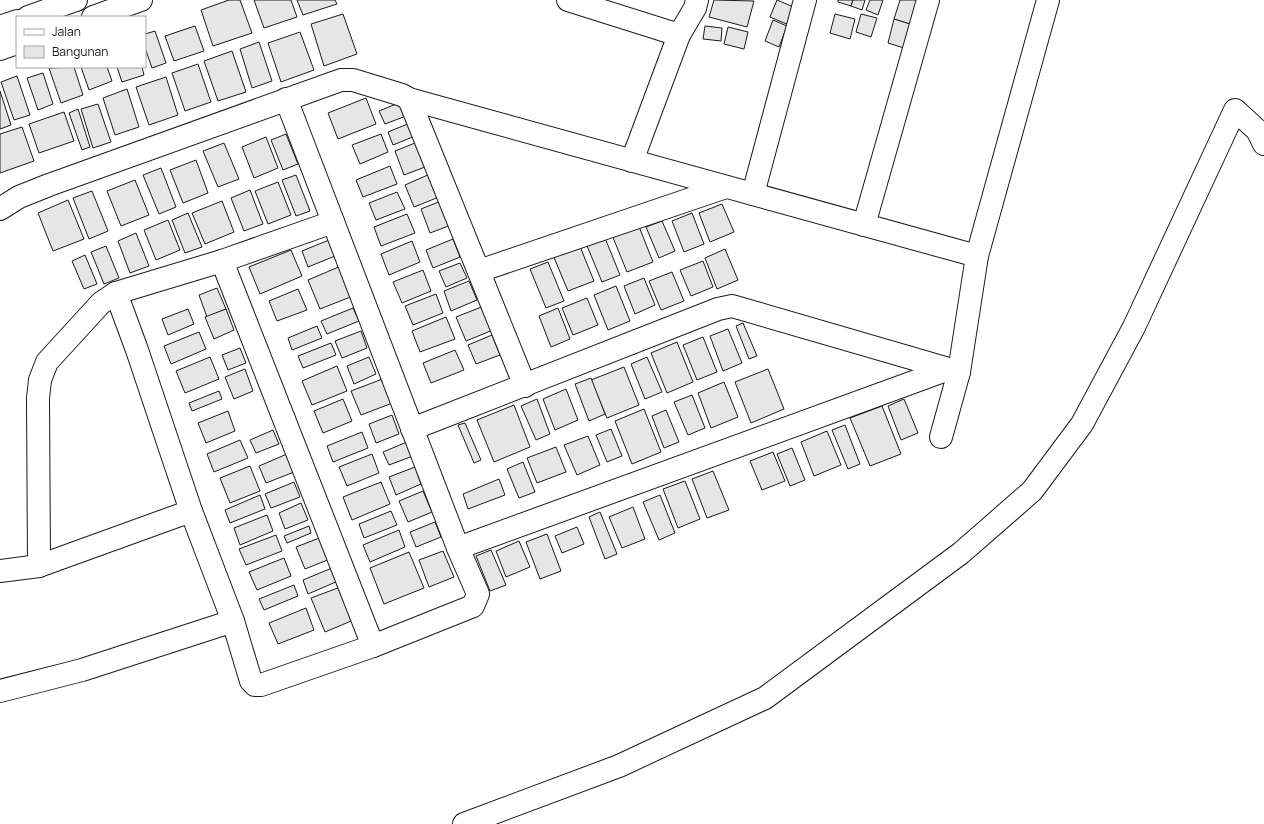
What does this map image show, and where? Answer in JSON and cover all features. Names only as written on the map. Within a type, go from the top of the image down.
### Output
[{"type":"street","points":[[31,16],[76,0]]},
{"type":"street","points":[[95,16],[141,0]]},
{"type":"street","points":[[568,0],[679,35]]},
{"type":"street","points":[[632,161],[679,35],[695,8],[697,0]]},
{"type":"street","points":[[753,194],[805,0]]},
{"type":"street","points":[[864,225],[928,0]]},
{"type":"street","points":[[941,438],[977,256],[1048,0]]},
{"type":"street","points":[[0,27],[16,21]]},
{"type":"street","points":[[0,49],[16,43]]},
{"type":"street","points":[[0,209],[19,197],[49,184],[286,99],[347,79],[402,95],[409,99],[977,256]]},
{"type":"street","points":[[116,293],[137,350],[191,511],[232,621],[251,681],[255,684],[261,685],[373,646],[473,606],[478,594],[458,548],[286,99]]},
{"type":"street","points":[[409,99],[525,386]]},
{"type":"street","points":[[464,824],[619,766],[765,698],[961,553],[1032,491],[1082,424],[1134,327],[1235,110],[1257,130],[1264,144]]},
{"type":"street","points":[[479,271],[726,186]]},
{"type":"street","points":[[39,566],[38,398],[40,380],[47,362],[101,303],[116,293],[222,261],[333,222]]},
{"type":"street","points":[[222,261],[373,646]]},
{"type":"street","points":[[412,429],[525,386],[718,309],[732,306],[954,370]]},
{"type":"street","points":[[458,548],[954,370]]},
{"type":"street","points":[[0,571],[39,566],[191,511]]},
{"type":"street","points":[[0,691],[82,670],[232,621]]},
{"type":"building","points":[[229,0],[240,0],[252,33],[213,46],[201,10]]},
{"type":"building","points":[[254,0],[291,0],[297,17],[264,28]]},
{"type":"building","points":[[297,0],[335,0],[337,4],[303,15]]},
{"type":"building","points":[[714,0],[754,1],[747,27],[709,17]]},
{"type":"building","points":[[777,0],[796,8],[789,25],[770,17]]},
{"type":"building","points":[[838,0],[853,0],[851,6],[838,2]]},
{"type":"building","points":[[853,0],[865,0],[862,10],[851,6]]},
{"type":"building","points":[[870,0],[883,0],[878,15],[866,10]]},
{"type":"building","points":[[900,0],[917,0],[910,24],[894,19]]},
{"type":"building","points":[[343,14],[357,54],[324,66],[311,24]]},
{"type":"building","points":[[835,14],[855,19],[850,39],[830,33]]},
{"type":"building","points":[[861,14],[877,18],[871,37],[856,32]]},
{"type":"building","points":[[894,19],[910,24],[904,48],[888,43]]},
{"type":"building","points":[[773,20],[787,26],[779,47],[765,41]]},
{"type":"building","points":[[195,26],[204,51],[174,61],[165,36]]},
{"type":"building","points":[[705,26],[722,28],[721,41],[703,39]]},
{"type":"building","points":[[728,27],[748,32],[744,49],[724,44]]},
{"type":"building","points":[[155,31],[166,63],[152,68],[146,51],[146,34]]},
{"type":"building","points":[[300,32],[314,70],[281,82],[268,43]]},
{"type":"building","points":[[259,42],[272,81],[252,88],[240,49]]},
{"type":"building","points":[[232,51],[246,92],[218,101],[204,61]]},
{"type":"building","points":[[198,64],[211,102],[185,111],[172,73]]},
{"type":"building","points":[[49,68],[74,68],[83,95],[61,103]]},
{"type":"building","points":[[81,68],[107,68],[112,81],[89,90]]},
{"type":"building","points":[[117,68],[142,68],[144,75],[122,82]]},
{"type":"building","points":[[43,73],[53,104],[38,110],[27,78]]},
{"type":"building","points":[[17,76],[30,115],[14,120],[1,82]]},
{"type":"building","points":[[166,77],[178,115],[149,125],[136,87]]},
{"type":"building","points":[[127,89],[139,127],[115,135],[103,98]]},
{"type":"building","points":[[0,91],[11,125],[0,129]]},
{"type":"building","points":[[366,98],[376,124],[338,139],[328,113]]},
{"type":"building","points":[[401,102],[406,116],[385,124],[379,111]]},
{"type":"building","points":[[98,104],[111,142],[93,148],[81,109]]},
{"type":"building","points":[[78,109],[90,147],[82,150],[69,113]]},
{"type":"building","points":[[64,112],[74,141],[39,153],[29,124]]},
{"type":"building","points":[[410,123],[415,136],[393,145],[388,132]]},
{"type":"building","points":[[22,127],[34,161],[0,173],[0,134]]},
{"type":"building","points":[[286,134],[298,164],[283,170],[271,140]]},
{"type":"building","points":[[381,134],[388,152],[360,164],[352,145]]},
{"type":"building","points":[[266,137],[278,168],[254,178],[242,147]]},
{"type":"building","points":[[224,143],[239,179],[218,187],[203,151]]},
{"type":"building","points":[[415,143],[425,167],[404,175],[395,151]]},
{"type":"building","points":[[196,160],[208,193],[183,203],[170,170]]},
{"type":"building","points":[[390,166],[397,184],[363,197],[356,180]]},
{"type":"building","points":[[161,168],[176,207],[159,214],[143,175]]},
{"type":"building","points":[[430,174],[439,197],[414,207],[405,185]]},
{"type":"building","points":[[296,175],[310,211],[296,216],[282,180]]},
{"type":"building","points":[[135,180],[149,215],[121,226],[107,191]]},
{"type":"building","points":[[278,182],[291,215],[268,224],[255,191]]},
{"type":"building","points":[[250,190],[263,224],[244,231],[231,198]]},
{"type":"building","points":[[92,191],[108,231],[89,239],[73,198]]},
{"type":"building","points":[[397,192],[405,209],[376,220],[369,203]]},
{"type":"building","points":[[68,200],[84,239],[53,251],[38,213]]},
{"type":"building","points":[[222,201],[234,232],[205,244],[192,213]]},
{"type":"building","points":[[441,201],[451,225],[430,233],[421,209]]},
{"type":"building","points":[[722,204],[734,232],[710,242],[699,213]]},
{"type":"building","points":[[188,213],[202,247],[185,253],[172,220]]},
{"type":"building","points":[[692,213],[704,244],[684,252],[672,221]]},
{"type":"building","points":[[407,214],[415,233],[381,246],[374,227]]},
{"type":"building","points":[[168,220],[180,250],[156,260],[144,230]]},
{"type":"building","points":[[662,221],[675,251],[659,258],[646,227]]},
{"type":"building","points":[[638,224],[653,262],[627,272],[612,235]]},
{"type":"building","points":[[136,233],[149,266],[130,273],[118,241]]},
{"type":"building","points":[[603,233],[620,275],[602,282],[585,241]]},
{"type":"building","points":[[453,239],[460,257],[433,268],[426,250]]},
{"type":"building","points":[[329,240],[335,256],[308,267],[302,251]]},
{"type":"building","points":[[412,241],[420,262],[389,275],[381,254]]},
{"type":"building","points":[[579,244],[594,281],[568,291],[553,255]]},
{"type":"building","points":[[106,246],[119,278],[104,284],[91,252]]},
{"type":"building","points":[[725,249],[738,280],[717,289],[705,258]]},
{"type":"building","points":[[291,250],[302,276],[260,294],[249,267]]},
{"type":"building","points":[[85,255],[97,284],[84,289],[72,261]]},
{"type":"building","points":[[703,261],[713,287],[691,296],[680,270]]},
{"type":"building","points":[[548,262],[564,301],[546,308],[530,269]]},
{"type":"building","points":[[460,263],[467,278],[446,287],[439,271]]},
{"type":"building","points":[[341,266],[353,296],[320,309],[308,280]]},
{"type":"building","points":[[423,270],[431,291],[402,303],[393,282]]},
{"type":"building","points":[[672,272],[684,301],[661,310],[649,281]]},
{"type":"building","points":[[644,278],[655,305],[635,314],[624,286]]},
{"type":"building","points":[[469,281],[477,300],[451,311],[444,291]]},
{"type":"building","points":[[616,286],[630,321],[608,330],[594,295]]},
{"type":"building","points":[[217,288],[226,309],[207,317],[199,295]]},
{"type":"building","points":[[298,289],[307,310],[277,321],[269,301]]},
{"type":"building","points":[[436,294],[443,313],[413,325],[405,306]]},
{"type":"building","points":[[587,298],[598,325],[573,335],[562,308]]},
{"type":"building","points":[[484,306],[493,330],[466,341],[456,317]]},
{"type":"building","points":[[353,308],[359,321],[327,334],[321,321]]},
{"type":"building","points":[[558,308],[570,339],[551,347],[539,316]]},
{"type":"building","points":[[188,309],[194,324],[168,335],[162,319]]},
{"type":"building","points":[[226,309],[234,330],[214,339],[205,317]]},
{"type":"building","points":[[446,317],[455,339],[420,352],[412,331]]},
{"type":"building","points":[[743,323],[757,356],[749,359],[736,326]]},
{"type":"building","points":[[317,326],[322,338],[292,350],[288,338]]},
{"type":"building","points":[[728,329],[742,363],[723,371],[710,336]]},
{"type":"building","points":[[361,331],[367,348],[342,358],[335,341]]},
{"type":"building","points":[[199,332],[206,349],[171,364],[164,346]]},
{"type":"building","points":[[492,335],[500,355],[476,364],[468,345]]},
{"type":"building","points":[[703,337],[717,372],[697,380],[683,345]]},
{"type":"building","points":[[677,342],[693,382],[667,393],[651,353]]},
{"type":"building","points":[[331,343],[336,355],[303,368],[298,356]]},
{"type":"building","points":[[240,348],[246,363],[228,370],[222,355]]},
{"type":"building","points":[[455,350],[464,370],[431,383],[423,363]]},
{"type":"building","points":[[210,357],[219,379],[185,393],[176,371]]},
{"type":"building","points":[[369,357],[376,374],[354,384],[347,366]]},
{"type":"building","points":[[647,357],[662,392],[645,399],[631,364]]},
{"type":"building","points":[[337,366],[347,391],[312,405],[302,381]]},
{"type":"building","points":[[624,367],[639,405],[607,418],[591,380]]},
{"type":"building","points":[[245,369],[253,391],[234,399],[225,377]]},
{"type":"building","points":[[768,369],[784,409],[751,423],[735,382]]},
{"type":"building","points":[[385,378],[395,402],[361,415],[351,391]]},
{"type":"building","points":[[591,378],[605,414],[589,421],[575,384]]},
{"type":"building","points":[[724,382],[738,417],[711,428],[698,393]]},
{"type":"building","points":[[566,389],[578,420],[555,430],[543,399]]},
{"type":"building","points":[[219,391],[222,399],[192,411],[189,403]]},
{"type":"building","points":[[692,395],[705,428],[688,435],[674,402]]},
{"type":"building","points":[[343,399],[352,421],[323,433],[314,411]]},
{"type":"building","points":[[537,399],[550,434],[536,440],[521,406]]},
{"type":"building","points":[[904,399],[918,433],[901,440],[888,406]]},
{"type":"building","points":[[514,405],[530,447],[494,462],[477,420]]},
{"type":"building","points":[[882,406],[901,454],[870,466],[850,418]]},
{"type":"building","points":[[644,409],[661,452],[632,464],[615,421]]},
{"type":"building","points":[[666,410],[679,442],[664,448],[652,416]]},
{"type":"building","points":[[228,411],[235,431],[206,443],[198,423]]},
{"type":"building","points":[[392,415],[399,434],[376,443],[369,424]]},
{"type":"building","points":[[465,423],[481,460],[474,463],[458,425]]},
{"type":"building","points":[[845,425],[860,464],[848,469],[832,430]]},
{"type":"building","points":[[611,429],[622,456],[607,462],[596,435]]},
{"type":"building","points":[[273,430],[279,444],[256,453],[250,440]]},
{"type":"building","points":[[827,431],[841,465],[814,476],[801,442]]},
{"type":"building","points":[[362,432],[368,448],[333,462],[327,446]]},
{"type":"building","points":[[588,436],[600,465],[577,475],[564,445]]},
{"type":"building","points":[[240,440],[248,458],[214,472],[207,454]]},
{"type":"building","points":[[407,442],[413,456],[389,465],[383,452]]},
{"type":"building","points":[[556,447],[566,472],[537,483],[527,458]]},
{"type":"building","points":[[792,448],[805,480],[790,486],[777,454]]},
{"type":"building","points":[[773,452],[785,481],[762,490],[750,461]]},
{"type":"building","points":[[287,454],[294,472],[266,483],[259,466]]},
{"type":"building","points":[[372,454],[379,473],[347,486],[339,467]]},
{"type":"building","points":[[523,462],[535,492],[519,498],[507,469]]},
{"type":"building","points":[[250,466],[260,491],[230,503],[220,478]]},
{"type":"building","points":[[415,467],[421,484],[396,495],[389,477]]},
{"type":"building","points":[[713,471],[729,510],[707,518],[692,479]]},
{"type":"building","points":[[499,479],[505,495],[468,509],[463,494]]},
{"type":"building","points":[[685,481],[700,519],[678,528],[663,489]]},
{"type":"building","points":[[294,482],[300,497],[271,508],[265,494]]},
{"type":"building","points":[[381,482],[390,504],[352,520],[343,497]]},
{"type":"building","points":[[423,491],[432,512],[408,522],[399,501]]},
{"type":"building","points":[[260,495],[265,509],[230,523],[225,510]]},
{"type":"building","points":[[660,495],[675,533],[659,540],[643,502]]},
{"type":"building","points":[[301,503],[308,520],[285,529],[279,513]]},
{"type":"building","points":[[633,507],[645,539],[622,548],[609,517]]},
{"type":"building","points":[[391,511],[397,525],[364,538],[359,524]]},
{"type":"building","points":[[600,512],[617,554],[605,559],[589,517]]},
{"type":"building","points":[[267,515],[273,531],[240,545],[234,528]]},
{"type":"building","points":[[435,522],[441,537],[416,547],[410,532]]},
{"type":"building","points":[[309,526],[311,533],[287,543],[284,536]]},
{"type":"building","points":[[577,527],[584,544],[562,553],[555,536]]},
{"type":"building","points":[[399,530],[405,547],[370,562],[363,545]]},
{"type":"building","points":[[547,534],[561,571],[540,579],[526,542]]},
{"type":"building","points":[[276,535],[282,551],[246,565],[239,549]]},
{"type":"building","points":[[322,537],[330,559],[305,569],[296,547]]},
{"type":"building","points":[[519,541],[530,567],[506,577],[496,551]]},
{"type":"building","points":[[491,550],[506,585],[490,591],[476,556]]},
{"type":"building","points":[[443,551],[454,577],[429,587],[419,560]]},
{"type":"building","points":[[409,552],[424,588],[384,604],[370,568]]},
{"type":"building","points":[[284,558],[291,576],[257,590],[249,572]]},
{"type":"building","points":[[332,568],[338,581],[308,594],[303,580]]},
{"type":"building","points":[[294,585],[298,596],[264,610],[259,599]]},
{"type":"building","points":[[343,586],[356,619],[325,632],[311,598]]},
{"type":"building","points":[[306,608],[314,630],[278,644],[269,623]]}]
